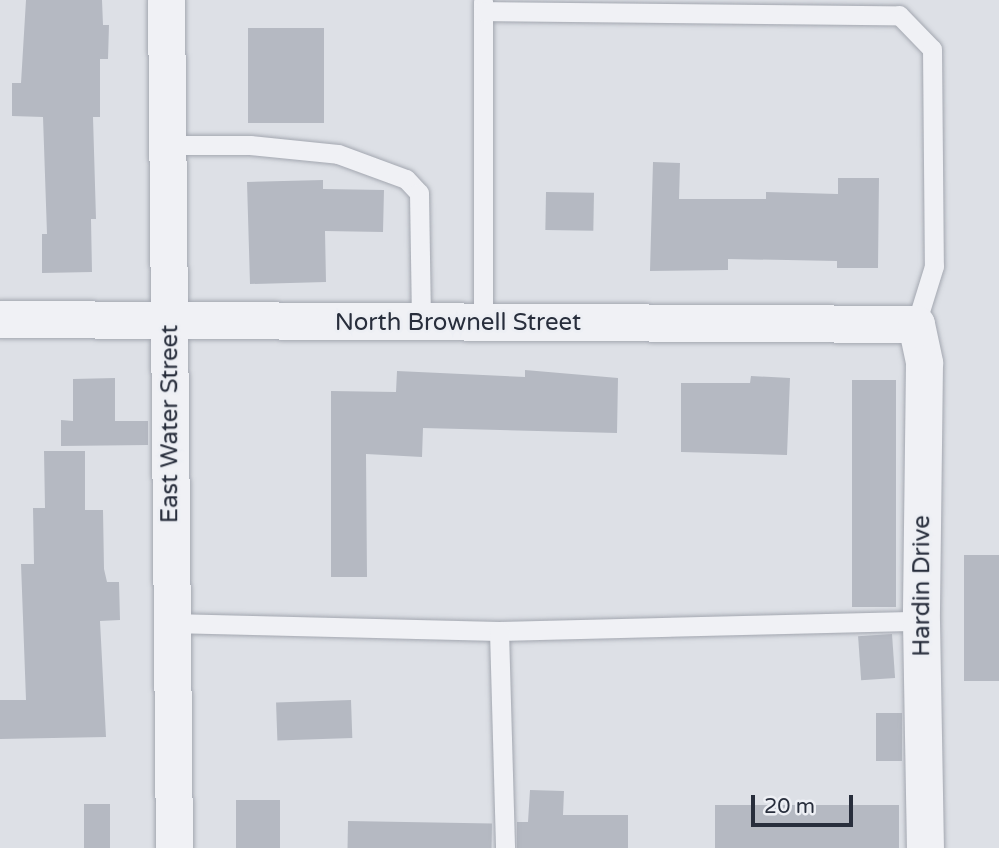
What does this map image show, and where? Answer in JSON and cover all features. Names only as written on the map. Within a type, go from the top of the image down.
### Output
[{"type":"street","name":"East Water Street","points":[[166,0],[164,145],[170,321],[170,624],[174,848]]},
{"type":"street","name":"North Brownell Street","points":[[0,319],[421,324],[483,321],[916,324]]},
{"type":"street","name":"Hardin Drive","points":[[916,324],[924,363],[921,621],[925,848]]},
{"type":"lane","points":[[483,321],[483,6],[899,15],[932,49],[934,265],[916,324]]},
{"type":"lane","points":[[164,145],[250,145],[338,155],[406,179],[419,193],[421,324]]},
{"type":"lane","points":[[170,624],[499,631],[921,621]]},
{"type":"lane","points":[[499,631],[505,848]]},
{"type":"building","points":[[26,0],[102,0],[103,25],[109,25],[108,59],[100,59],[100,117],[93,117],[96,219],[91,219],[92,272],[42,273],[42,234],[47,234],[43,117],[12,116],[12,83],[21,83]]},
{"type":"building","points":[[248,28],[324,28],[324,123],[248,123]]},
{"type":"building","points":[[653,162],[680,163],[679,199],[766,199],[766,192],[838,194],[838,178],[879,178],[878,268],[837,268],[837,261],[728,259],[728,270],[650,271]]},
{"type":"building","points":[[323,180],[323,189],[384,190],[383,232],[325,231],[326,282],[250,284],[247,182]]},
{"type":"building","points":[[546,192],[594,193],[593,231],[545,230]]},
{"type":"building","points":[[525,370],[618,378],[617,433],[423,428],[422,457],[366,454],[367,577],[331,577],[331,391],[396,392],[397,371],[525,377]]},
{"type":"building","points":[[751,376],[790,378],[787,455],[681,452],[681,383],[750,383]]},
{"type":"building","points":[[115,378],[115,421],[148,421],[148,445],[61,446],[61,420],[73,421],[73,379]]},
{"type":"building","points":[[852,380],[896,380],[896,607],[852,607]]},
{"type":"building","points":[[44,451],[85,451],[85,510],[103,510],[104,569],[107,582],[119,582],[120,620],[100,621],[106,737],[0,739],[0,700],[26,700],[21,564],[34,564],[33,508],[45,508]]},
{"type":"building","points":[[964,555],[999,555],[999,681],[964,681]]},
{"type":"building","points":[[892,634],[895,678],[861,680],[858,636]]},
{"type":"building","points":[[351,700],[352,738],[277,741],[276,703]]},
{"type":"building","points":[[876,713],[902,713],[902,761],[876,761]]},
{"type":"building","points":[[530,790],[564,791],[563,815],[628,815],[628,848],[517,848],[517,822],[528,822]]},
{"type":"building","points":[[236,800],[280,800],[280,848],[236,848]]},
{"type":"building","points":[[84,804],[110,804],[110,848],[84,848]]},
{"type":"building","points":[[715,805],[899,805],[899,848],[715,848]]},
{"type":"building","points":[[348,821],[492,824],[492,848],[348,848]]}]
